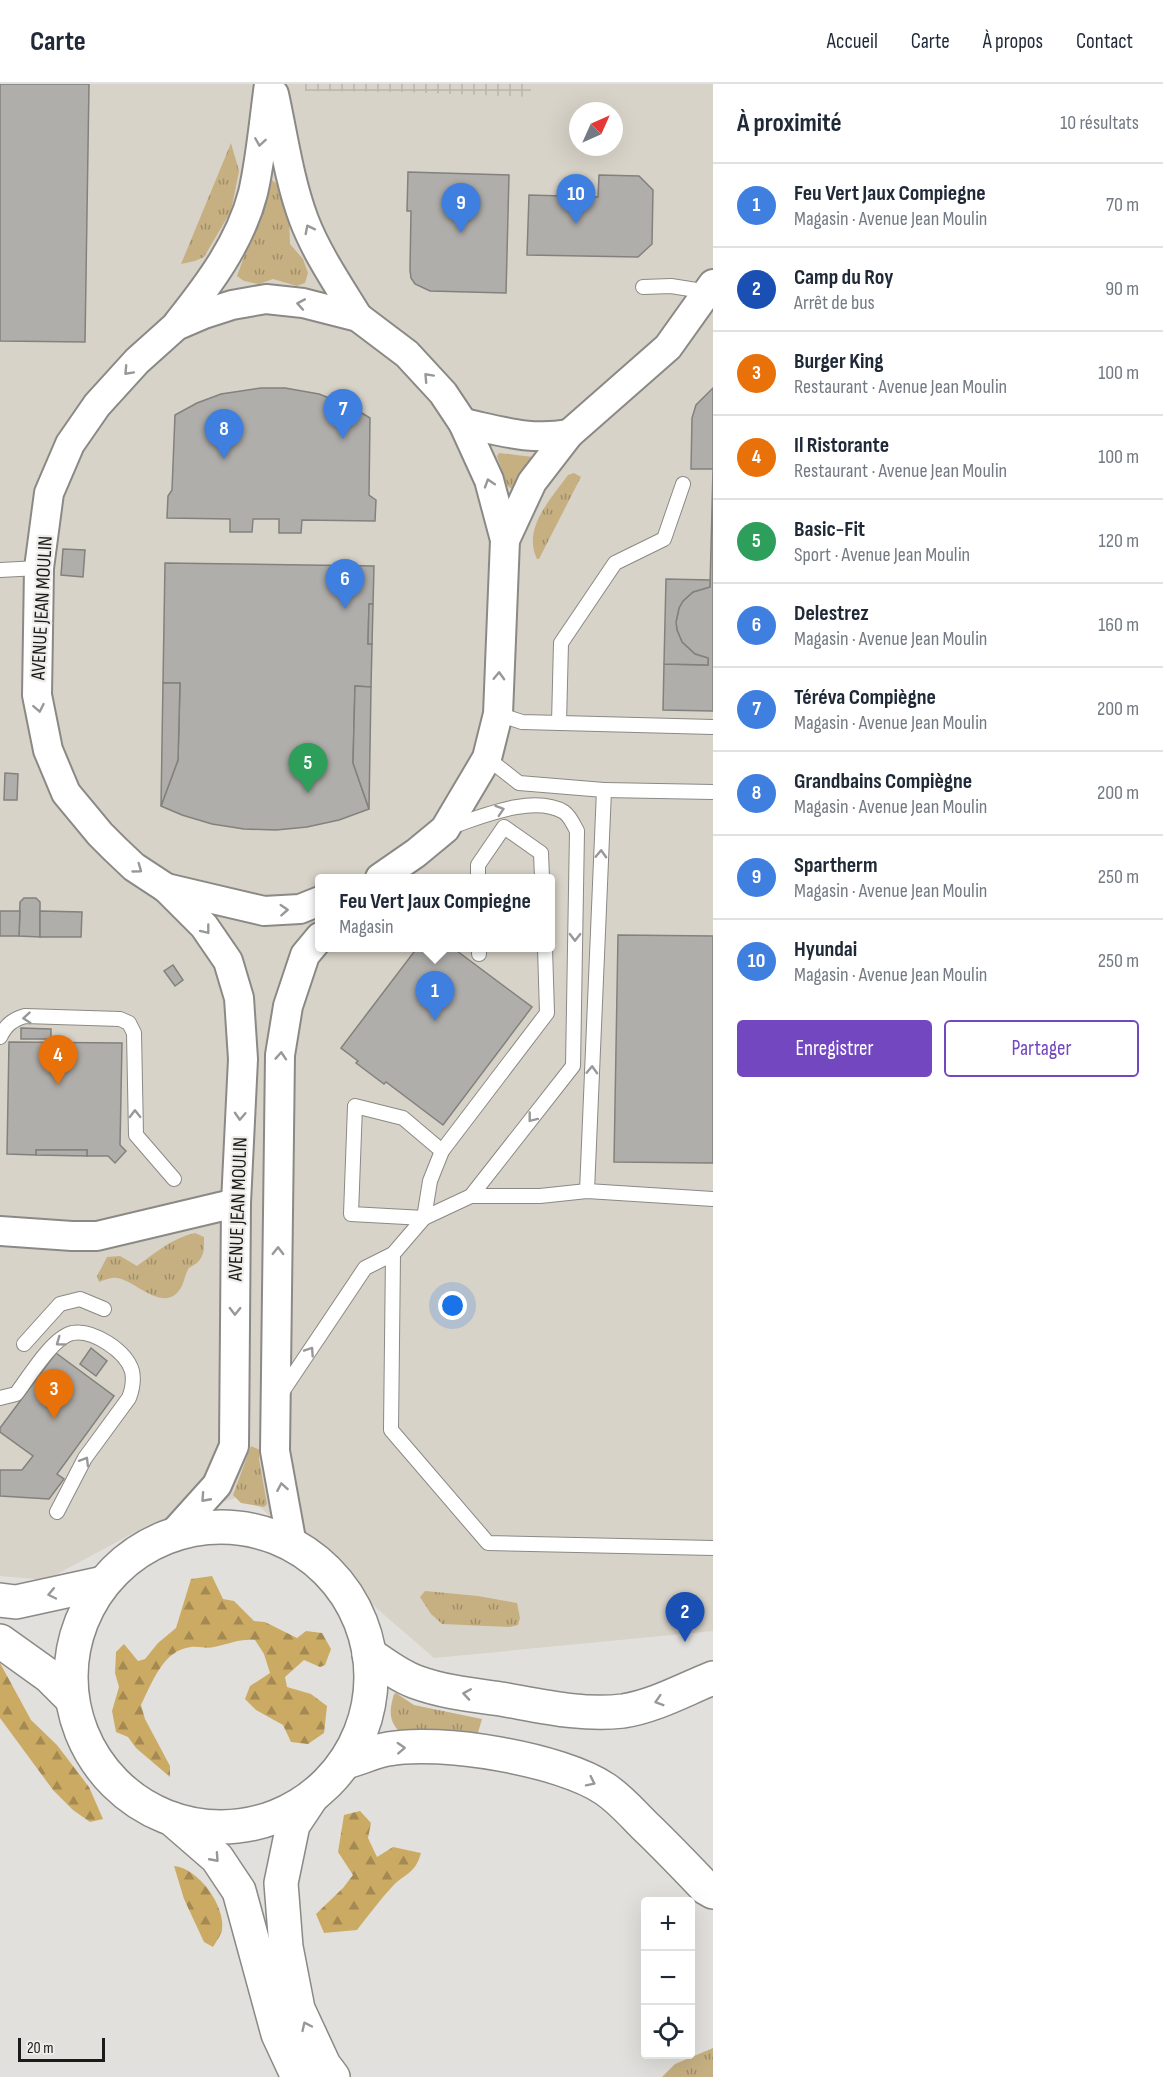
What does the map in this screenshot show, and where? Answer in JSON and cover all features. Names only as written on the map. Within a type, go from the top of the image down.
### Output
[{"type":"main road","points":[[298,2077],[278,2034],[238,1890],[217,1858],[172,1819],[135,1800],[105,1773],[84,1738],[76,1719],[72,1699],[73,1650],[80,1626],[103,1583],[138,1552],[172,1535],[202,1528],[233,1528],[263,1533],[292,1545],[315,1560],[345,1594],[362,1627],[369,1654],[371,1676],[369,1699],[356,1743],[345,1762],[311,1798],[293,1825],[281,1883],[285,1936],[298,2009],[324,2065],[333,2077]]},
{"type":"main road","points":[[0,1600],[16,1602],[103,1583]]},
{"type":"main road","points":[[0,1641],[48,1676],[72,1699]]},
{"type":"main road","points":[[369,1654],[413,1681],[439,1690],[562,1710],[594,1712],[624,1710],[664,1700],[713,1678]]},
{"type":"main road","points":[[345,1762],[387,1749],[432,1746],[485,1752],[538,1763],[580,1777],[603,1788],[620,1801],[706,1888],[713,1892]]},
{"type":"main road","points":[[172,1819],[213,1827],[254,1824],[293,1809],[311,1798]]},
{"type":"street","name":"AVENUE JEAN MOULIN","points":[[271,84],[304,220],[329,269],[358,317],[407,354],[443,393],[463,423],[489,480],[505,540],[498,714],[487,758],[445,829],[387,874]]},
{"type":"street","name":"AVENUE JEAN MOULIN","points":[[172,1535],[217,1485],[234,1446],[236,1203],[243,1059],[239,998],[228,961],[204,926],[165,888],[134,867],[100,834],[66,793],[48,750],[37,695],[39,568],[49,493],[70,444],[98,405],[137,361],[176,326],[211,282],[234,243],[252,194],[271,84]]},
{"type":"street","name":"AVENUE JEAN MOULIN","points":[[505,540],[532,482],[569,434],[668,347],[711,288]]},
{"type":"street","name":"AVENUE JEAN MOULIN","points":[[176,326],[231,305],[266,299],[303,303],[358,317]]},
{"type":"street","points":[[463,423],[525,437],[569,434]]},
{"type":"street","name":"AVENUE JEAN MOULIN","points":[[165,888],[264,911],[300,909],[315,903]]},
{"type":"street","name":"AVENUE JEAN MOULIN","points":[[292,1545],[275,1451],[280,1055],[288,1006],[305,955],[315,943]]},
{"type":"street","points":[[1,1231],[97,1236],[236,1203]]},
{"type":"lane","points":[[643,287],[711,288]]},
{"type":"lane","points":[[559,723],[561,643],[615,563],[664,539],[683,484]]},
{"type":"lane","points":[[0,570],[39,568]]},
{"type":"lane","points":[[498,714],[522,722],[713,727]]},
{"type":"lane","points":[[487,758],[519,783],[604,790],[713,792]]},
{"type":"lane","points":[[587,1191],[604,790]]},
{"type":"lane","points":[[445,829],[514,806],[549,807],[566,812],[577,831],[573,1065],[471,1196]]},
{"type":"lane","points":[[478,874],[478,865],[504,827],[541,853],[542,874]]},
{"type":"lane","points":[[424,1218],[430,1181],[442,1151],[547,1013],[545,952]]},
{"type":"lane","points":[[0,1037],[5,1027],[15,1019],[25,1016],[120,1019],[129,1023],[134,1033],[136,1135],[174,1179]]},
{"type":"lane","points":[[424,1218],[351,1214],[355,1106],[403,1118],[442,1151]]},
{"type":"lane","points":[[277,1399],[365,1268],[393,1254],[424,1218],[471,1196],[540,1196],[587,1191],[713,1199]]},
{"type":"lane","points":[[393,1254],[391,1430],[488,1543],[713,1548]]},
{"type":"lane","points":[[24,1344],[60,1304],[80,1299],[104,1309]]},
{"type":"lane","points":[[0,1398],[16,1394],[56,1342],[73,1333],[90,1335],[107,1343],[123,1356],[132,1371],[133,1389],[129,1398],[85,1458],[57,1512]]},
{"type":"shaded area","points":[[0,84],[713,84],[713,1631],[434,1658],[246,1495],[152,1523],[46,1580],[0,1576]]},
{"type":"shaded area","points":[[305,84],[531,84],[531,97],[305,91]]},
{"type":"green space","points":[[231,143],[239,171],[231,211],[204,257],[181,264]]},
{"type":"green space","points":[[272,180],[281,187],[289,214],[290,244],[303,259],[308,273],[305,283],[297,286],[273,279],[259,284],[244,281],[237,276]]},
{"type":"green space","points":[[499,453],[533,457],[534,463],[514,490],[507,486],[497,456]]},
{"type":"green space","points":[[574,473],[581,477],[537,559],[533,547],[533,536],[540,514],[568,475]]},
{"type":"green space","points":[[195,1233],[204,1237],[203,1254],[197,1263],[189,1268],[180,1290],[170,1297],[155,1296],[117,1278],[99,1282],[97,1276],[107,1257],[120,1256],[137,1266],[171,1242]]},
{"type":"green space","points":[[251,1446],[260,1450],[259,1459],[267,1504],[264,1507],[241,1503],[233,1495]]},
{"type":"green space","points":[[212,1576],[223,1599],[234,1601],[254,1621],[265,1622],[297,1638],[306,1631],[322,1633],[331,1649],[325,1665],[320,1667],[304,1660],[285,1677],[287,1687],[311,1694],[327,1706],[324,1733],[308,1744],[291,1742],[283,1725],[256,1710],[245,1699],[250,1686],[270,1673],[264,1654],[255,1640],[239,1641],[211,1648],[181,1649],[173,1654],[160,1669],[141,1705],[145,1719],[170,1766],[170,1777],[136,1748],[128,1737],[116,1732],[112,1711],[119,1687],[115,1673],[116,1652],[124,1644],[138,1661],[145,1659],[158,1643],[176,1628],[191,1579]]},
{"type":"green space","points":[[425,1591],[478,1596],[517,1603],[520,1618],[518,1625],[510,1627],[442,1624],[431,1614],[420,1597]]},
{"type":"green space","points":[[0,1663],[31,1720],[57,1745],[89,1787],[103,1819],[90,1822],[73,1810],[53,1790],[0,1718]]},
{"type":"green space","points":[[396,1693],[414,1705],[482,1719],[477,1736],[435,1729],[398,1730],[391,1713]]},
{"type":"green space","points":[[360,1811],[371,1823],[368,1838],[377,1857],[393,1847],[421,1853],[419,1860],[412,1870],[391,1888],[357,1930],[324,1933],[316,1914],[353,1875],[338,1852],[344,1815]]},
{"type":"green space","points":[[174,1866],[192,1873],[201,1881],[220,1910],[222,1930],[213,1947],[204,1942],[184,1899]]},
{"type":"green space","points":[[713,2048],[713,2077],[662,2077],[675,2064],[687,2059],[695,2059],[695,2056]]},
{"type":"building","points":[[0,84],[89,84],[85,342],[0,341]]},
{"type":"building","points":[[408,172],[509,175],[506,293],[430,291],[415,284],[410,270],[411,211],[407,211]]},
{"type":"building","points":[[599,175],[639,176],[653,190],[652,244],[638,257],[527,255],[529,195],[598,197]]},
{"type":"building","points":[[261,388],[285,388],[319,394],[352,407],[370,418],[369,495],[376,500],[375,521],[302,520],[301,533],[279,533],[279,519],[253,519],[252,532],[230,532],[230,519],[167,518],[168,496],[172,490],[175,415],[221,394]]},
{"type":"building","points":[[713,388],[713,469],[691,469],[692,418],[696,405]]},
{"type":"building","points":[[713,469],[713,711],[663,710],[664,664],[708,665],[708,658],[695,654],[682,642],[676,622],[683,601],[693,592],[710,587]]},
{"type":"building","points":[[63,549],[85,550],[83,577],[61,575]]},
{"type":"building","points":[[165,563],[374,566],[373,604],[369,604],[368,644],[372,644],[371,687],[355,686],[353,763],[369,809],[339,820],[307,827],[276,830],[244,829],[212,824],[161,806],[178,760],[180,683],[163,683]]},
{"type":"building","points":[[666,579],[710,580],[710,587],[693,592],[683,601],[676,622],[682,642],[695,654],[708,658],[708,665],[664,664]]},
{"type":"building","points":[[369,604],[373,604],[372,644],[368,644]]},
{"type":"building","points":[[163,683],[180,683],[178,760],[161,806]]},
{"type":"building","points":[[355,686],[371,687],[369,809],[353,763]]},
{"type":"building","points":[[5,773],[18,774],[17,800],[4,800]]},
{"type":"building","points":[[24,898],[36,898],[40,902],[40,937],[19,936],[20,902]]},
{"type":"building","points":[[0,911],[20,911],[19,936],[0,936]]},
{"type":"building","points":[[40,911],[82,912],[81,937],[40,937]]},
{"type":"building","points":[[618,935],[713,936],[713,1163],[614,1162]]},
{"type":"building","points":[[414,952],[458,952],[532,1007],[443,1125],[386,1082],[384,1084],[356,1063],[358,1061],[341,1048]]},
{"type":"building","points":[[173,965],[183,980],[175,986],[164,971]]},
{"type":"building","points":[[21,1028],[51,1029],[51,1039],[21,1039]]},
{"type":"building","points":[[9,1042],[122,1043],[120,1145],[126,1151],[115,1163],[108,1156],[87,1156],[87,1150],[36,1150],[36,1155],[7,1154]]},
{"type":"building","points":[[36,1150],[87,1150],[87,1156],[36,1155]]},
{"type":"building","points":[[91,1348],[107,1361],[96,1376],[80,1364]]},
{"type":"building","points":[[56,1353],[114,1396],[57,1474],[64,1479],[49,1499],[0,1496],[0,1470],[22,1470],[33,1456],[0,1432],[0,1428]]},
{"type":"place","name":"Hyundai","points":[[576,224]]},
{"type":"place","name":"Spartherm","points":[[461,233]]},
{"type":"place","name":"Téréva Compiègne","points":[[343,439]]},
{"type":"place","name":"Grandbains Compiègne","points":[[224,459]]},
{"type":"place","name":"Delestrez","points":[[345,609]]},
{"type":"place","name":"Basic-Fit","points":[[308,793]]},
{"type":"place","name":"Feu Vert Jaux Compiegne","points":[[435,1021]]},
{"type":"place","name":"Il Ristorante","points":[[58,1085]]},
{"type":"place","name":"Burger King","points":[[54,1419]]},
{"type":"place","name":"Camp du Roy","points":[[685,1642]]}]
